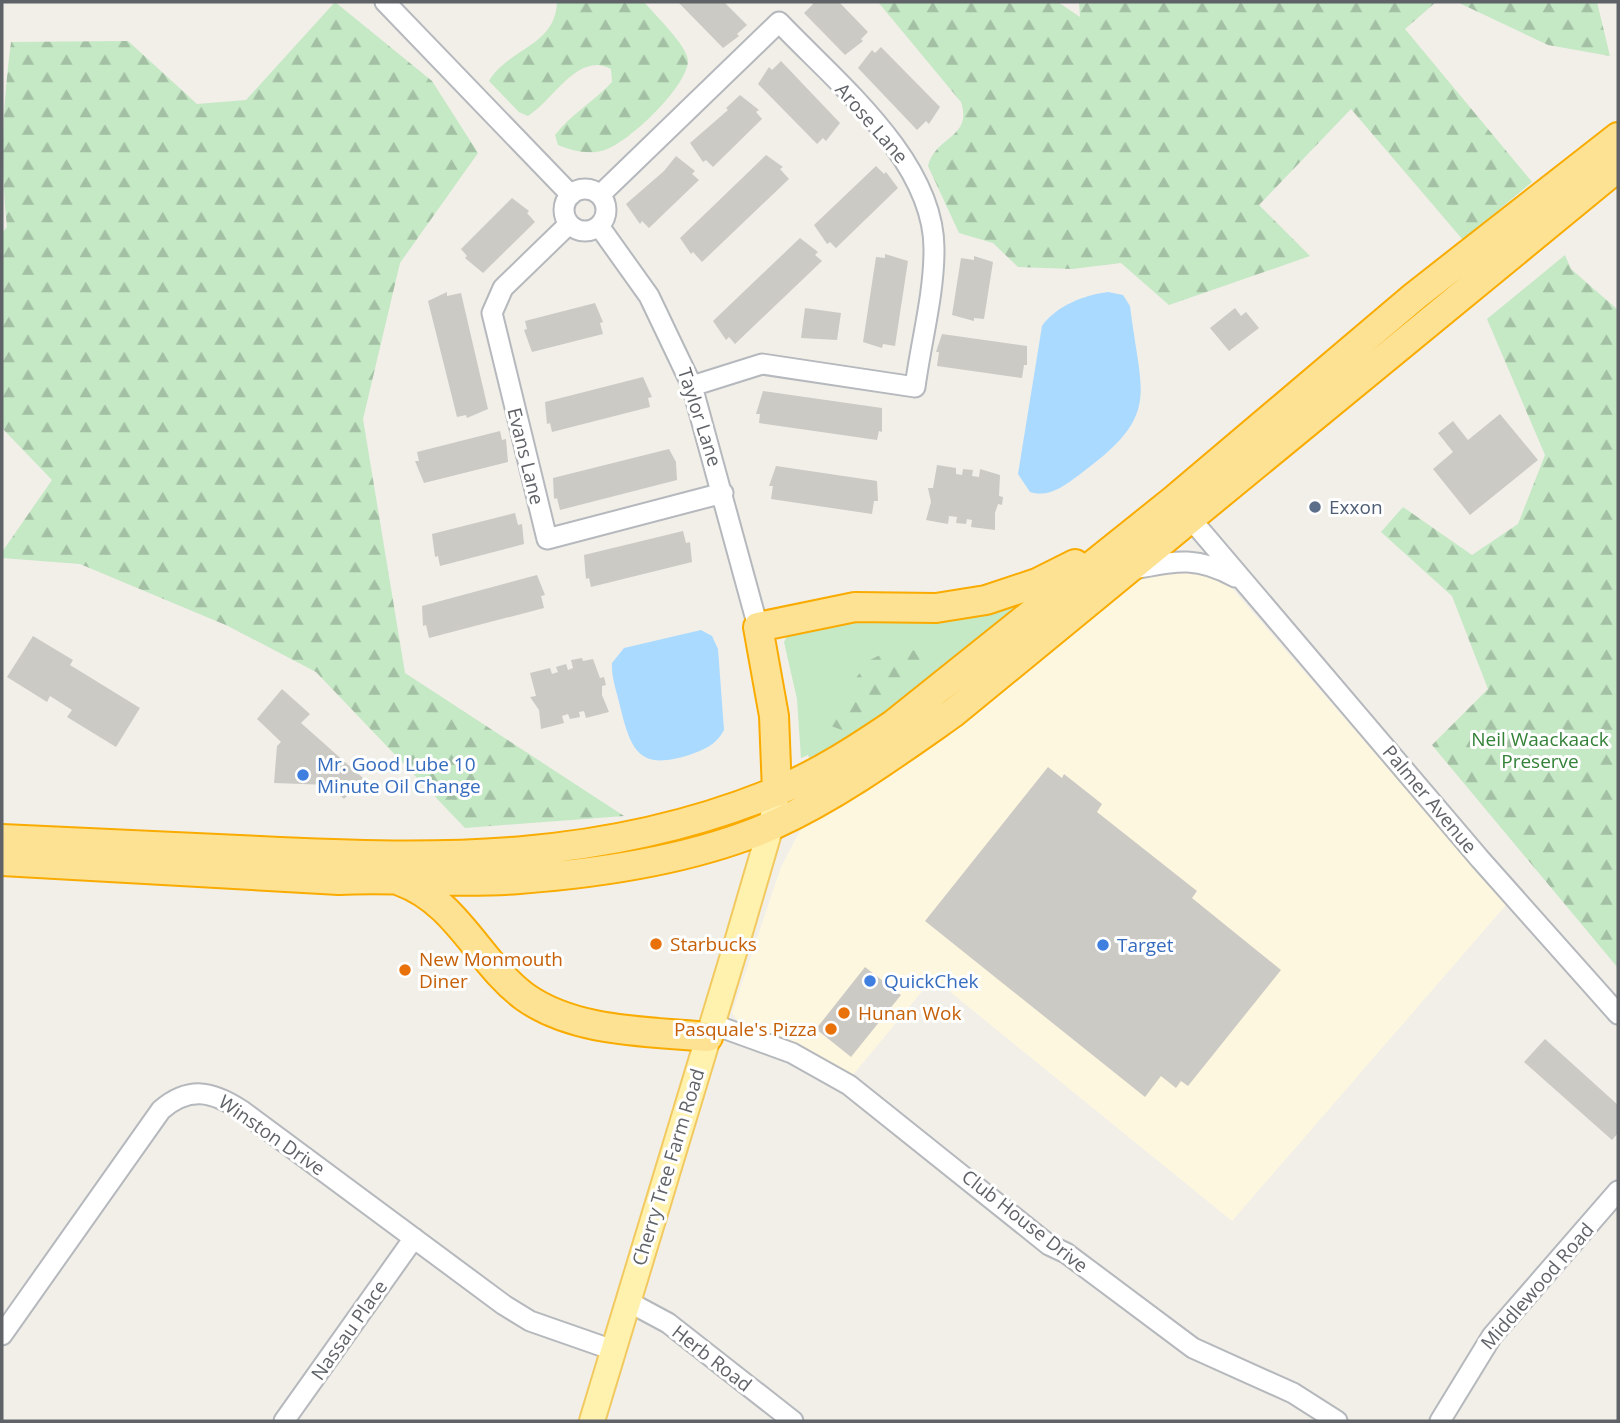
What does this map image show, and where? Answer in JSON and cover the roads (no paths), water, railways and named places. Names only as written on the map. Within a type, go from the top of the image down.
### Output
[{"type":"highway","points":[[1606,161],[1618,125]]},
{"type":"highway","points":[[2,860],[339,880],[516,880],[600,871],[689,852],[771,826],[882,763],[944,720],[1128,570],[1182,509],[1413,297],[1606,161],[1618,136]]},
{"type":"highway","points":[[777,792],[774,716],[758,627],[855,607],[936,608],[986,600],[1037,583],[1182,509]]},
{"type":"highway","points":[[2,839],[362,856],[547,851],[659,831],[777,792],[858,748],[894,724],[1127,537]]},
{"type":"highway","points":[[391,878],[426,892],[440,903],[507,980],[544,1008],[582,1022],[710,1031]]},
{"type":"main road","name":"Cherry Tree Farm Road","points":[[592,1421],[771,826],[777,792]]},
{"type":"street","points":[[385,2],[570,195]]},
{"type":"street","name":"Arose Lane","points":[[600,195],[779,23],[882,131],[916,178],[930,217],[934,251],[915,387],[762,364],[692,386]]},
{"type":"street","points":[[588,189],[600,195],[606,207],[599,226],[587,231],[569,224],[564,212],[570,195],[588,189]]},
{"type":"street","name":"Evans Lane","points":[[569,224],[503,288],[492,313],[547,539],[723,493]]},
{"type":"street","name":"Taylor Lane","points":[[599,226],[649,296],[692,386],[758,627]]},
{"type":"street","name":"Palmer Avenue","points":[[1182,509],[1480,859],[1618,1014]]},
{"type":"street","name":"Palmer Avenue","points":[[1128,570],[1191,560],[1221,569],[1244,582]]},
{"type":"street","name":"Club House Drive","points":[[710,1031],[792,1052],[838,1078],[923,1141],[1049,1245],[1066,1253],[1165,1330],[1193,1348],[1293,1392],[1337,1421]]},
{"type":"street","name":"Winston Drive","points":[[2,1335],[161,1110],[183,1095],[199,1092],[223,1098],[519,1315],[613,1350]]},
{"type":"street","name":"Middlewood Road","points":[[1440,1421],[1492,1336],[1618,1191]]},
{"type":"street","name":"Nassau Place","points":[[284,1421],[414,1238]]},
{"type":"street","name":"Herb Road","points":[[627,1301],[668,1324],[793,1421]]},
{"type":"water","points":[[1108,292],[1123,295],[1130,306],[1141,383],[1140,402],[1135,419],[1124,436],[1068,483],[1050,492],[1030,492],[1018,474],[1042,326],[1055,313],[1071,303]]},
{"type":"water","points":[[701,630],[712,636],[718,649],[724,730],[705,749],[672,759],[648,758],[633,745],[628,735],[614,684],[612,663],[624,648]]},
{"type":"place","name":"Exxon","points":[[1315,507]]},
{"type":"place","name":"Mr. Good Lube 10 Minute Oil Change","points":[[303,775]]},
{"type":"place","name":"Starbucks","points":[[656,944]]},
{"type":"place","name":"Target","points":[[1103,945]]},
{"type":"place","name":"New Monmouth Diner","points":[[405,970]]},
{"type":"place","name":"QuickChek","points":[[870,981]]},
{"type":"place","name":"Hunan Wok","points":[[844,1013]]},
{"type":"place","name":"Pasquale's Pizza","points":[[831,1029]]},
{"type":"park label","name":"Neil Waackaack Preserve","points":[[1540,750]]}]
